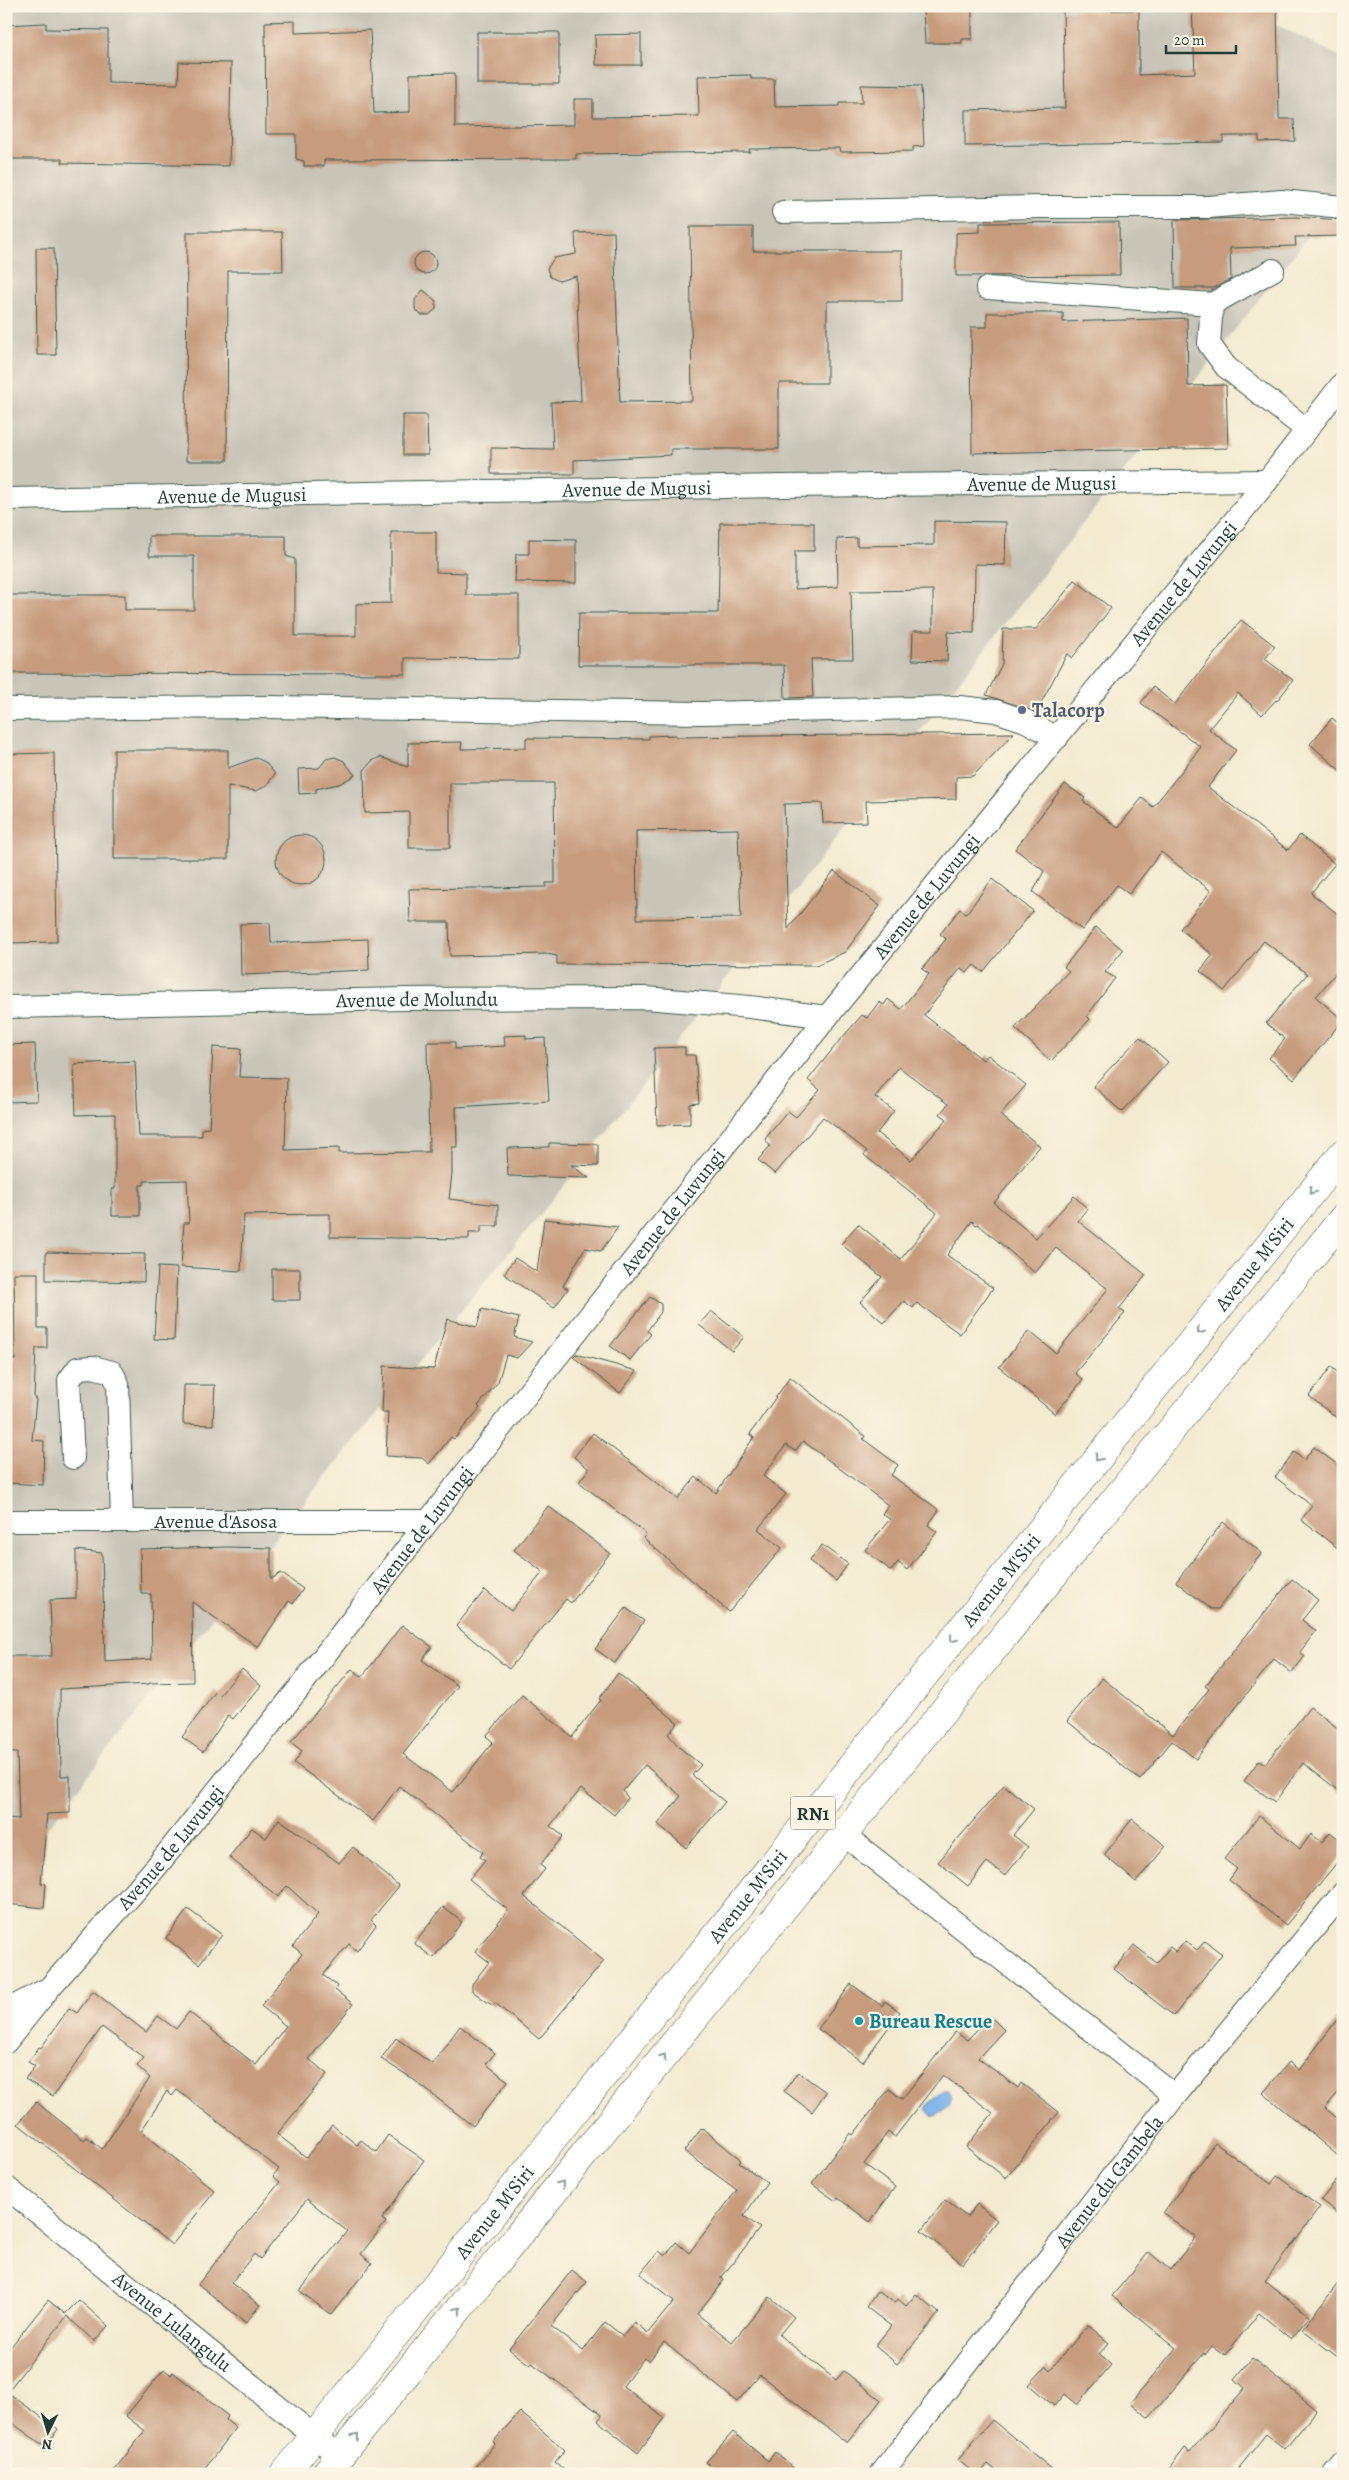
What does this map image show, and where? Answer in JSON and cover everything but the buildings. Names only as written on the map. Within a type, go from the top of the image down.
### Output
[{"type":"highway","name":"Avenue M'Siri","points":[[284,2474],[1343,1153]]},
{"type":"highway","name":"Avenue M'Siri","points":[[332,2465],[1343,1218]]},
{"type":"street","points":[[783,212],[1032,207],[1208,207],[1282,201],[1343,207]]},
{"type":"street","points":[[987,288],[1212,304],[1273,270]]},
{"type":"street","points":[[1212,304],[1209,344],[1226,368],[1307,430]]},
{"type":"street","name":"Avenue de Luvungi","points":[[6,2042],[51,1986],[157,1866],[300,1687],[427,1521],[827,1017],[1267,481],[1343,383]]},
{"type":"street","name":"Avenue de Mugusi","points":[[6,499],[774,486],[1267,481]]},
{"type":"street","points":[[6,708],[268,707],[703,714],[960,707],[996,711],[1026,721],[1057,738]]},
{"type":"street","name":"Avenue de Molundu","points":[[6,1007],[394,1000],[646,998],[750,1007],[827,1017]]},
{"type":"street","points":[[73,1458],[69,1380],[78,1368],[93,1367],[112,1372],[118,1384],[122,1521]]},
{"type":"street","name":"Avenue d'Asosa","points":[[6,1521],[427,1521]]},
{"type":"street","points":[[843,1834],[1175,2096]]},
{"type":"street","name":"Avenue du Gambela","points":[[881,2474],[1175,2096],[1343,1892]]},
{"type":"street","points":[[6,2011],[51,1986]]},
{"type":"street","name":"Avenue Lulangulu","points":[[6,2187],[313,2437],[332,2465]]},
{"type":"street","points":[[1334,2474],[1343,2463]]},
{"type":"shaded area","points":[[6,6],[1278,6],[1277,25],[1343,58],[1343,192],[566,1183],[275,1538],[6,1881]]},
{"type":"water","points":[[943,2091],[948,2091],[952,2096],[949,2105],[936,2117],[932,2116],[926,2109],[931,2101]]},
{"type":"place","name":"Talacorp","points":[[1022,710]]},
{"type":"place","name":"Bureau Rescue","points":[[859,2021]]}]
